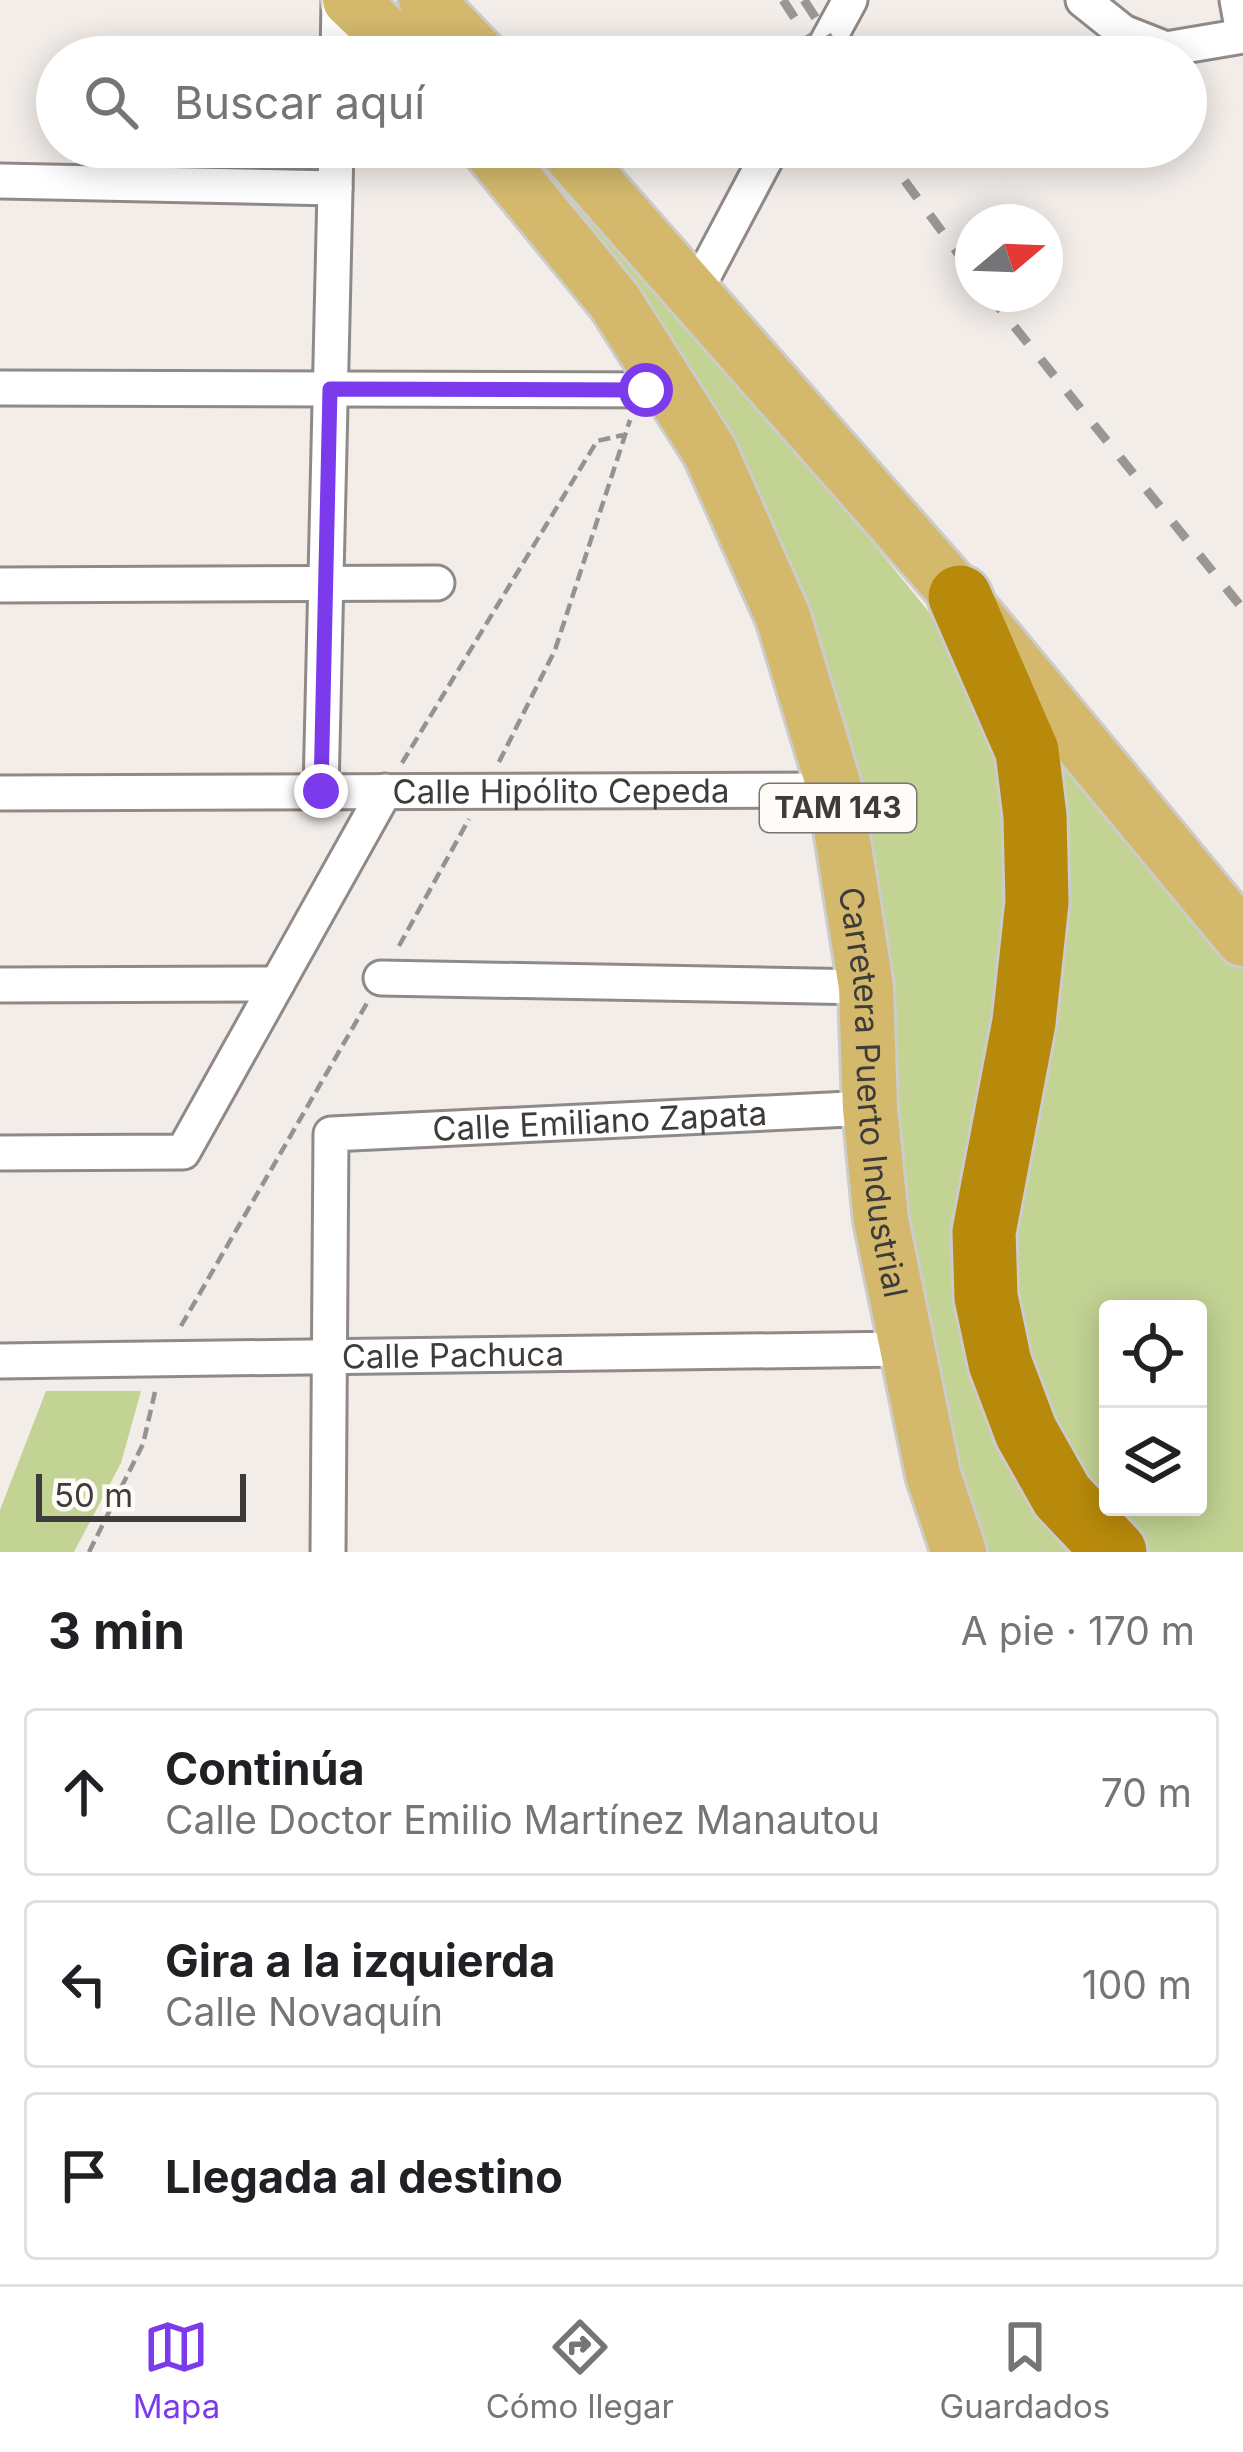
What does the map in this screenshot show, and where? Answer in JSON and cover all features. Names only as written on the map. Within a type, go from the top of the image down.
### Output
[{"type":"highway","points":[[960,597],[1027,751],[1035,816],[1037,902],[1024,1022],[984,1232],[986,1297],[1000,1364],[1026,1432],[1062,1496],[1115,1552]]},
{"type":"main road","points":[[350,0],[388,36]]},
{"type":"main road","points":[[426,0],[461,36]]},
{"type":"main road","name":"Carretera Puerto Industrial","points":[[505,168],[615,302],[710,452],[774,595],[835,790],[866,987],[870,1108],[881,1220],[933,1474],[959,1552]]},
{"type":"main road","points":[[583,168],[960,597],[1243,939]]},
{"type":"street","points":[[338,36],[339,0]]},
{"type":"street","points":[[831,36],[850,0]]},
{"type":"street","points":[[1083,0],[1133,36]]},
{"type":"street","points":[[1207,41],[1243,34],[1237,0]]},
{"type":"street","points":[[321,791],[335,168]]},
{"type":"street","points":[[694,294],[761,168]]},
{"type":"street","points":[[0,181],[335,188]]},
{"type":"street","points":[[0,388],[670,390]]},
{"type":"street","points":[[0,585],[437,583]]},
{"type":"street","name":"Calle Hipólito Cepeda","points":[[0,793],[835,790]]},
{"type":"street","points":[[0,1154],[183,1152],[385,791]]},
{"type":"street","points":[[381,978],[866,987]]},
{"type":"street","points":[[0,985],[277,984]]},
{"type":"street","name":"Calle Emiliano Zapata","points":[[329,1356],[331,1134],[870,1108]]},
{"type":"street","name":"Calle Pachuca","points":[[0,1361],[904,1349]]},
{"type":"street","points":[[328,1552],[329,1356]]},
{"type":"path","points":[[385,791],[597,442],[623,435]]},
{"type":"green space","points":[[515,168],[559,168],[682,307],[937,622],[998,759],[1016,826],[967,1237],[1078,1552],[985,1552],[980,1539],[901,1209],[802,611]]},
{"type":"green space","points":[[1022,700],[1243,967],[1243,1552],[1135,1552],[1112,1516],[1207,1516],[1207,1300],[1099,1300],[1099,1496],[1011,1360]]},
{"type":"green space","points":[[46,1391],[141,1391],[121,1463],[74,1552],[0,1552],[0,1510]]},
{"type":"railway","points":[[783,0],[806,36]]},
{"type":"railway","points":[[804,0],[827,36]]},
{"type":"railway","points":[[895,168],[955,249]]},
{"type":"railway","points":[[1003,312],[1243,609]]},
{"type":"route","points":[[321,791],[330,389],[646,390]]}]
